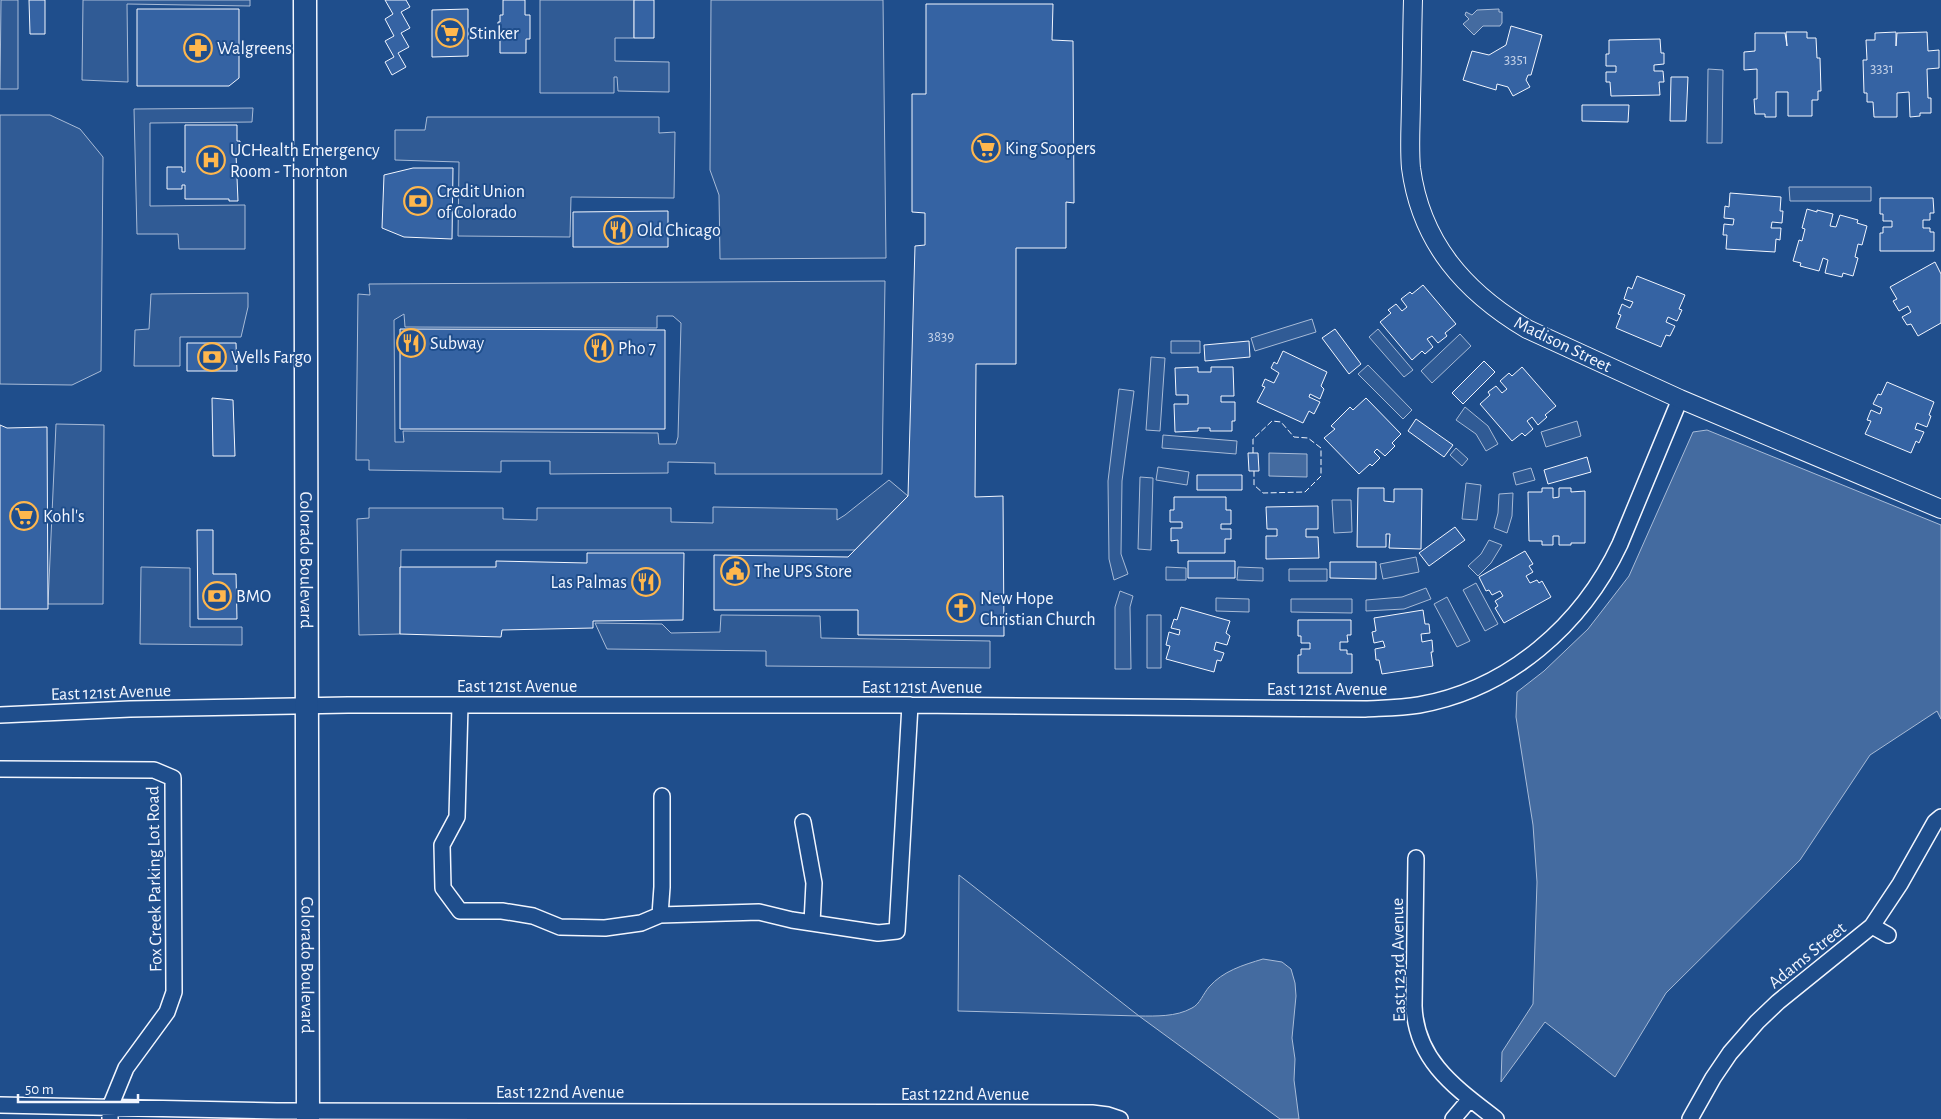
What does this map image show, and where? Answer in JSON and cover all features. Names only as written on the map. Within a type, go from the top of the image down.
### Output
[{"type":"main road","name":"Colorado Boulevard","points":[[305,0],[308,1115]]},
{"type":"street","name":"Madison Street","points":[[1413,0],[1412,168],[1424,215],[1440,251],[1465,283],[1506,317],[1527,329],[1680,399],[1941,509]]},
{"type":"street","name":"East 121st Avenue","points":[[0,714],[145,708],[307,705],[1365,709],[1418,705],[1475,689],[1510,670],[1548,642],[1586,602],[1620,544],[1680,399]]},
{"type":"street","points":[[460,705],[457,817],[442,846],[443,888],[460,911],[502,911],[533,916],[560,927],[605,928],[641,923],[660,915],[759,912],[812,923],[878,933],[897,931],[910,706]]},
{"type":"street","name":"Fox Creek Parking Lot Road","points":[[0,769],[154,770],[173,778],[174,992],[166,1012],[126,1068],[110,1113]]},
{"type":"street","points":[[660,915],[662,887],[662,796]]},
{"type":"street","name":"Adams Street","points":[[1690,1119],[1713,1078],[1730,1053],[1757,1022],[1778,1002],[1872,926],[1900,884],[1935,822],[1941,816]]},
{"type":"street","points":[[803,822],[814,883],[812,923]]},
{"type":"street","name":"East 123rd Avenue","points":[[1416,858],[1415,1022],[1421,1041],[1437,1067],[1470,1099],[1496,1119]]},
{"type":"street","points":[[1872,926],[1888,936]]},
{"type":"street","points":[[1453,1119],[1470,1099]]},
{"type":"street","name":"East 122nd Avenue","points":[[0,1105],[110,1113],[277,1111],[308,1115],[1092,1113],[1120,1119]]},
{"type":"shaded area","points":[[1,0],[18,0],[18,89],[0,89]]},
{"type":"shaded area","points":[[83,0],[250,0],[250,6],[127,4],[128,82],[82,80]]},
{"type":"shaded area","points":[[540,0],[634,0],[634,38],[615,38],[615,61],[669,62],[669,92],[618,91],[617,77],[614,77],[614,93],[540,93]]},
{"type":"shaded area","points":[[711,0],[883,0],[886,258],[720,259],[719,195],[710,170]]},
{"type":"shaded area","points":[[1499,9],[1499,12],[1502,12],[1502,23],[1500,26],[1483,26],[1474,35],[1463,24],[1469,19],[1465,15],[1466,12],[1472,15],[1477,10]]},
{"type":"shaded area","points":[[1708,69],[1723,70],[1722,143],[1707,143]]},
{"type":"shaded area","points":[[253,108],[252,122],[150,123],[150,206],[245,205],[245,249],[179,249],[178,234],[137,234],[134,109]]},
{"type":"shaded area","points":[[0,115],[50,115],[80,129],[103,157],[101,371],[72,385],[0,384]]},
{"type":"shaded area","points":[[427,117],[659,117],[659,133],[675,132],[674,198],[571,197],[570,237],[458,236],[459,162],[395,160],[395,130],[425,130]]},
{"type":"shaded area","points":[[1789,187],[1871,187],[1871,201],[1790,201]]},
{"type":"shaded area","points":[[885,281],[882,474],[715,474],[715,463],[668,462],[668,473],[550,474],[550,461],[501,461],[501,472],[369,470],[369,460],[356,460],[358,294],[370,295],[369,284]],"holes":[[[404,314],[405,327],[657,328],[657,316],[673,316],[681,323],[678,437],[676,444],[659,444],[658,433],[403,431],[404,442],[395,442],[394,320]]]},
{"type":"shaded area","points":[[248,293],[248,307],[241,337],[180,337],[180,366],[134,366],[135,330],[149,329],[151,294]]},
{"type":"shaded area","points":[[1312,319],[1316,332],[1255,351],[1251,338]]},
{"type":"shaded area","points":[[1378,329],[1413,370],[1404,377],[1369,337]]},
{"type":"shaded area","points":[[1460,334],[1471,346],[1432,383],[1421,371]]},
{"type":"shaded area","points":[[1171,341],[1200,341],[1200,353],[1171,353]]},
{"type":"shaded area","points":[[1151,357],[1165,358],[1160,431],[1146,430]]},
{"type":"shaded area","points":[[1368,365],[1412,410],[1403,419],[1358,374]]},
{"type":"shaded area","points":[[1119,389],[1134,391],[1122,481],[1121,554],[1128,574],[1114,580],[1109,559],[1108,481]]},
{"type":"shaded area","points":[[1465,407],[1488,426],[1498,444],[1486,451],[1476,434],[1456,420]]},
{"type":"shaded area","points":[[1577,421],[1581,436],[1546,447],[1541,432]]},
{"type":"shaded area","points":[[56,424],[104,425],[103,604],[48,604]]},
{"type":"shaded area","points":[[1707,430],[1941,525],[1941,719],[1937,711],[1870,755],[1800,860],[1666,993],[1615,1077],[1545,1022],[1501,1082],[1502,1052],[1533,1004],[1537,882],[1533,825],[1516,717],[1517,692],[1544,671],[1588,629],[1629,576],[1693,432]]},
{"type":"shaded area","points":[[1163,435],[1237,441],[1236,454],[1162,448]]},
{"type":"shaded area","points":[[1456,448],[1468,459],[1462,466],[1450,455]]},
{"type":"shaded area","points":[[1269,453],[1307,454],[1307,477],[1269,476]]},
{"type":"shaded area","points":[[1158,467],[1189,472],[1187,485],[1156,480]]},
{"type":"shaded area","points":[[1531,468],[1535,480],[1516,485],[1513,473]]},
{"type":"shaded area","points":[[1140,477],[1153,478],[1151,550],[1138,549]]},
{"type":"shaded area","points":[[889,480],[908,496],[855,550],[401,550],[400,634],[359,635],[357,519],[369,518],[369,508],[503,508],[503,519],[537,520],[537,508],[671,508],[671,522],[713,523],[713,507],[837,509],[837,520]]},
{"type":"shaded area","points":[[1466,483],[1481,485],[1477,520],[1462,519]]},
{"type":"shaded area","points":[[1513,493],[1512,516],[1507,533],[1494,528],[1498,513],[1499,494]]},
{"type":"shaded area","points":[[1332,500],[1351,500],[1352,532],[1334,533]]},
{"type":"shaded area","points":[[1489,540],[1502,545],[1491,563],[1478,576],[1468,566],[1481,554]]},
{"type":"shaded area","points":[[1416,557],[1419,572],[1383,579],[1380,564]]},
{"type":"shaded area","points":[[141,567],[190,568],[190,627],[242,627],[242,645],[140,644]]},
{"type":"shaded area","points":[[1166,567],[1186,568],[1186,580],[1166,580]]},
{"type":"shaded area","points":[[1238,567],[1263,568],[1263,581],[1237,580]]},
{"type":"shaded area","points":[[1289,569],[1327,569],[1327,581],[1289,581]]},
{"type":"shaded area","points":[[1476,583],[1498,624],[1485,631],[1463,590]]},
{"type":"shaded area","points":[[1426,588],[1431,599],[1404,609],[1366,611],[1366,600],[1402,597]]},
{"type":"shaded area","points":[[1120,591],[1133,596],[1130,607],[1131,669],[1115,669],[1115,607]]},
{"type":"shaded area","points":[[1447,597],[1470,641],[1457,647],[1434,604]]},
{"type":"shaded area","points":[[1216,598],[1249,599],[1249,612],[1216,611]]},
{"type":"shaded area","points":[[1291,599],[1352,599],[1352,613],[1291,612]]},
{"type":"shaded area","points":[[721,615],[820,616],[821,638],[990,641],[990,668],[766,666],[766,651],[607,649],[595,623],[662,624],[671,633],[720,632]]},
{"type":"shaded area","points":[[1147,615],[1161,615],[1161,668],[1147,668]]},
{"type":"shaded area","points":[[959,875],[1139,1016],[958,1011]]},
{"type":"shaded area","points":[[1263,959],[1282,962],[1291,969],[1295,983],[1296,996],[1292,1038],[1295,1059],[1294,1080],[1299,1119],[1280,1119],[1139,1016],[1166,1015],[1186,1011],[1197,1004],[1215,981],[1241,966]]},
{"type":"building","points":[[29,0],[45,0],[45,34],[30,34]]},
{"type":"building","points":[[385,0],[406,0],[410,7],[401,12],[410,28],[401,33],[409,47],[398,53],[406,67],[392,75],[385,62],[394,57],[385,41],[394,36],[385,19],[393,14]]},
{"type":"building","points":[[503,0],[525,0],[525,15],[530,15],[530,39],[526,39],[526,53],[500,53],[498,22],[500,22],[500,15],[503,15]]},
{"type":"building","points":[[634,0],[654,0],[654,38],[634,38]]},
{"type":"building","points":[[926,4],[1053,4],[1052,40],[1073,41],[1074,203],[1066,202],[1066,248],[1016,248],[1016,364],[976,364],[975,497],[1003,496],[1004,636],[858,635],[858,610],[714,610],[714,555],[848,557],[908,496],[915,246],[925,245],[925,213],[912,212],[912,94],[926,94]]},
{"type":"building","name":"Walgreens","points":[[137,9],[239,9],[239,78],[229,86],[137,86]]},
{"type":"building","name":"Stinker","points":[[468,9],[468,56],[432,57],[432,10]]},
{"type":"building","points":[[1511,26],[1542,35],[1531,75],[1528,75],[1526,80],[1530,87],[1513,96],[1508,87],[1497,84],[1496,90],[1463,80],[1472,51],[1489,55],[1506,45]]},
{"type":"building","points":[[1786,32],[1807,32],[1807,38],[1816,38],[1817,58],[1820,58],[1821,91],[1818,91],[1818,100],[1812,100],[1812,116],[1788,116],[1788,92],[1776,92],[1776,117],[1765,117],[1765,114],[1755,114],[1754,99],[1757,99],[1757,69],[1744,70],[1744,52],[1755,51],[1755,33],[1785,33],[1787,46]]},
{"type":"building","points":[[1896,32],[1896,46],[1897,33],[1927,32],[1928,51],[1939,50],[1939,68],[1927,69],[1928,98],[1931,98],[1931,113],[1920,113],[1920,116],[1910,117],[1909,92],[1897,93],[1897,117],[1874,117],[1873,102],[1867,102],[1867,93],[1864,93],[1863,60],[1867,60],[1866,40],[1875,40],[1875,33]]},
{"type":"building","points":[[1660,39],[1661,53],[1664,53],[1664,64],[1654,65],[1654,71],[1663,71],[1664,82],[1659,82],[1660,95],[1611,96],[1610,82],[1606,82],[1606,72],[1616,72],[1616,66],[1606,66],[1606,54],[1609,54],[1609,40]]},
{"type":"building","points":[[1671,77],[1688,77],[1686,121],[1670,121]]},
{"type":"building","points":[[1582,105],[1629,105],[1628,122],[1582,121]]},
{"type":"building","name":"UCHealth Emergency Room - Thornton","points":[[185,125],[237,125],[237,141],[240,141],[240,154],[236,154],[238,201],[229,201],[229,199],[185,199],[185,185],[182,185],[182,189],[167,189],[167,167],[182,167],[182,172],[185,172]]},
{"type":"building","name":"Credit Union of Colorado","points":[[413,168],[453,168],[452,239],[404,237],[382,228],[384,175]]},
{"type":"building","points":[[1730,193],[1781,197],[1780,211],[1783,211],[1782,223],[1772,222],[1771,228],[1781,228],[1780,240],[1776,239],[1775,252],[1726,249],[1727,235],[1723,235],[1724,224],[1733,225],[1734,219],[1724,218],[1725,206],[1729,207]]},
{"type":"building","points":[[1880,198],[1933,198],[1934,213],[1930,213],[1930,220],[1923,220],[1923,228],[1930,228],[1930,232],[1934,232],[1934,251],[1880,251],[1880,233],[1883,233],[1883,227],[1892,227],[1892,221],[1883,221],[1883,214],[1880,214]]},
{"type":"building","points":[[1807,209],[1833,214],[1830,226],[1836,227],[1840,215],[1858,220],[1857,223],[1867,226],[1862,245],[1858,244],[1855,257],[1858,258],[1853,276],[1843,273],[1842,277],[1825,273],[1828,260],[1823,258],[1819,271],[1800,266],[1801,263],[1793,261],[1799,240],[1802,241],[1805,229],[1802,228]]},
{"type":"building","points":[[668,211],[668,247],[573,247],[573,212]]},
{"type":"building","points":[[1935,262],[1941,274],[1941,323],[1918,336],[1911,324],[1907,325],[1902,317],[1911,312],[1908,306],[1899,311],[1893,301],[1897,299],[1890,287]]},
{"type":"building","points":[[1637,276],[1685,295],[1679,309],[1682,310],[1677,321],[1668,317],[1666,322],[1675,326],[1670,336],[1666,335],[1661,347],[1616,328],[1621,315],[1618,314],[1622,304],[1630,308],[1633,302],[1624,299],[1628,287],[1632,289]]},
{"type":"building","points":[[1423,285],[1456,324],[1445,333],[1447,336],[1438,343],[1432,336],[1427,339],[1433,347],[1425,354],[1422,351],[1412,360],[1380,322],[1391,313],[1388,310],[1396,304],[1402,311],[1407,307],[1401,299],[1410,292],[1412,294]]},
{"type":"building","points":[[400,329],[665,330],[665,429],[400,429]]},
{"type":"building","points":[[1335,329],[1361,364],[1349,374],[1322,338]]},
{"type":"building","points":[[1249,341],[1250,357],[1205,361],[1204,345]]},
{"type":"building","name":"Wells Fargo","points":[[187,343],[236,343],[237,371],[187,371]]},
{"type":"building","points":[[1283,351],[1327,372],[1321,386],[1324,389],[1320,399],[1310,394],[1309,397],[1320,402],[1314,414],[1309,411],[1303,423],[1257,402],[1265,387],[1262,386],[1265,379],[1274,383],[1279,373],[1271,368],[1274,362],[1277,364]]},
{"type":"building","points":[[1484,361],[1495,372],[1463,404],[1452,393]]},
{"type":"building","points":[[1198,367],[1198,372],[1211,372],[1211,367],[1233,367],[1234,396],[1221,396],[1221,402],[1235,402],[1235,421],[1232,421],[1232,431],[1210,431],[1210,428],[1198,428],[1198,431],[1175,432],[1174,404],[1188,404],[1188,395],[1176,395],[1175,368]]},
{"type":"building","points":[[1522,367],[1556,406],[1545,415],[1547,417],[1538,425],[1532,417],[1527,421],[1533,429],[1525,436],[1522,433],[1512,441],[1480,404],[1490,395],[1488,392],[1496,386],[1502,393],[1507,389],[1500,381],[1509,373],[1512,376]]},
{"type":"building","points":[[1887,382],[1934,402],[1927,427],[1917,423],[1915,429],[1924,432],[1919,443],[1916,441],[1911,453],[1865,434],[1871,421],[1867,420],[1871,410],[1880,414],[1882,408],[1873,404],[1878,394],[1881,395]]},
{"type":"building","points":[[212,398],[233,400],[235,456],[213,456]]},
{"type":"building","points":[[1366,398],[1401,434],[1392,443],[1395,446],[1385,456],[1377,449],[1374,452],[1380,458],[1372,466],[1370,464],[1359,474],[1324,438],[1335,429],[1331,426],[1350,407],[1353,410]]},
{"type":"building","points":[[1416,419],[1453,445],[1444,457],[1408,431]]},
{"type":"building","name":"Kohl's","points":[[0,425],[7,428],[47,427],[48,609],[0,609]]},
{"type":"building","points":[[1248,453],[1258,453],[1259,471],[1249,471]]},
{"type":"building","points":[[1587,457],[1591,472],[1548,484],[1544,470]]},
{"type":"building","points":[[1197,475],[1242,475],[1242,490],[1197,490]]},
{"type":"building","points":[[1358,488],[1384,488],[1384,501],[1394,502],[1394,489],[1422,489],[1421,549],[1389,548],[1390,534],[1386,534],[1386,547],[1357,547]]},
{"type":"building","points":[[1542,488],[1553,488],[1553,498],[1559,497],[1559,488],[1571,488],[1571,492],[1585,491],[1585,543],[1559,545],[1559,536],[1553,536],[1553,545],[1542,545],[1542,541],[1529,541],[1528,492],[1542,492]]},
{"type":"building","points":[[1174,497],[1226,497],[1226,510],[1231,510],[1231,524],[1221,524],[1221,529],[1231,529],[1231,539],[1225,539],[1225,553],[1178,553],[1178,540],[1171,541],[1171,528],[1182,528],[1182,522],[1170,522],[1170,510],[1174,510]]},
{"type":"building","points":[[1318,506],[1318,529],[1306,529],[1306,537],[1318,537],[1319,558],[1266,559],[1266,536],[1277,536],[1277,529],[1267,529],[1266,507]]},
{"type":"building","points":[[1455,527],[1465,540],[1429,566],[1419,553]]},
{"type":"building","name":"BMO","points":[[197,530],[213,530],[213,574],[236,574],[237,619],[198,619]]},
{"type":"building","points":[[1525,551],[1533,564],[1529,566],[1533,572],[1526,576],[1530,583],[1537,580],[1539,583],[1542,581],[1551,597],[1504,623],[1495,608],[1498,606],[1495,601],[1503,596],[1500,591],[1492,595],[1489,590],[1486,591],[1479,577]]},
{"type":"building","points":[[587,553],[684,553],[683,620],[593,621],[593,628],[502,630],[501,637],[400,634],[400,567],[496,567],[496,561],[587,563]]},
{"type":"building","points":[[1188,561],[1235,561],[1235,578],[1188,578]]},
{"type":"building","points":[[1330,562],[1376,562],[1376,579],[1330,578]]},
{"type":"building","points":[[1181,607],[1230,621],[1226,633],[1230,636],[1227,645],[1216,642],[1214,650],[1224,653],[1221,661],[1217,660],[1214,672],[1166,659],[1170,646],[1166,645],[1169,632],[1179,635],[1180,630],[1171,628],[1174,619],[1177,620]]},
{"type":"building","points":[[1423,610],[1425,624],[1429,624],[1430,633],[1421,634],[1422,642],[1432,640],[1433,666],[1382,674],[1379,660],[1376,660],[1375,649],[1385,647],[1383,641],[1374,643],[1372,632],[1376,631],[1374,618]]},
{"type":"building","points":[[1298,620],[1351,620],[1351,635],[1347,635],[1348,642],[1340,642],[1340,650],[1347,650],[1347,654],[1352,654],[1352,673],[1298,673],[1298,655],[1301,655],[1301,649],[1310,649],[1310,643],[1301,643],[1301,636],[1298,636]]},
{"type":"fence","points":[[1253,453],[1253,439],[1272,421],[1281,422],[1294,437],[1308,438],[1321,448],[1321,476],[1305,492],[1263,493],[1254,485],[1254,471]]},
{"type":"place","name":"Stinker","points":[[450,33]]},
{"type":"place","name":"Walgreens","points":[[198,48]]},
{"type":"place","name":"King Soopers","points":[[986,148]]},
{"type":"place","name":"UCHealth Emergency Room - Thornton","points":[[211,160]]},
{"type":"place","name":"Credit Union of Colorado","points":[[418,201]]},
{"type":"place","name":"Old Chicago","points":[[618,230]]},
{"type":"place","name":"Subway","points":[[411,343]]},
{"type":"place","name":"Pho 7","points":[[599,348]]},
{"type":"place","name":"Wells Fargo","points":[[212,357]]},
{"type":"place","name":"Kohl's","points":[[24,516]]},
{"type":"place","name":"The UPS Store","points":[[735,571]]},
{"type":"place","name":"Las Palmas","points":[[646,582]]},
{"type":"place","name":"BMO","points":[[217,596]]},
{"type":"place","name":"New Hope Christian Church","points":[[961,608]]}]
